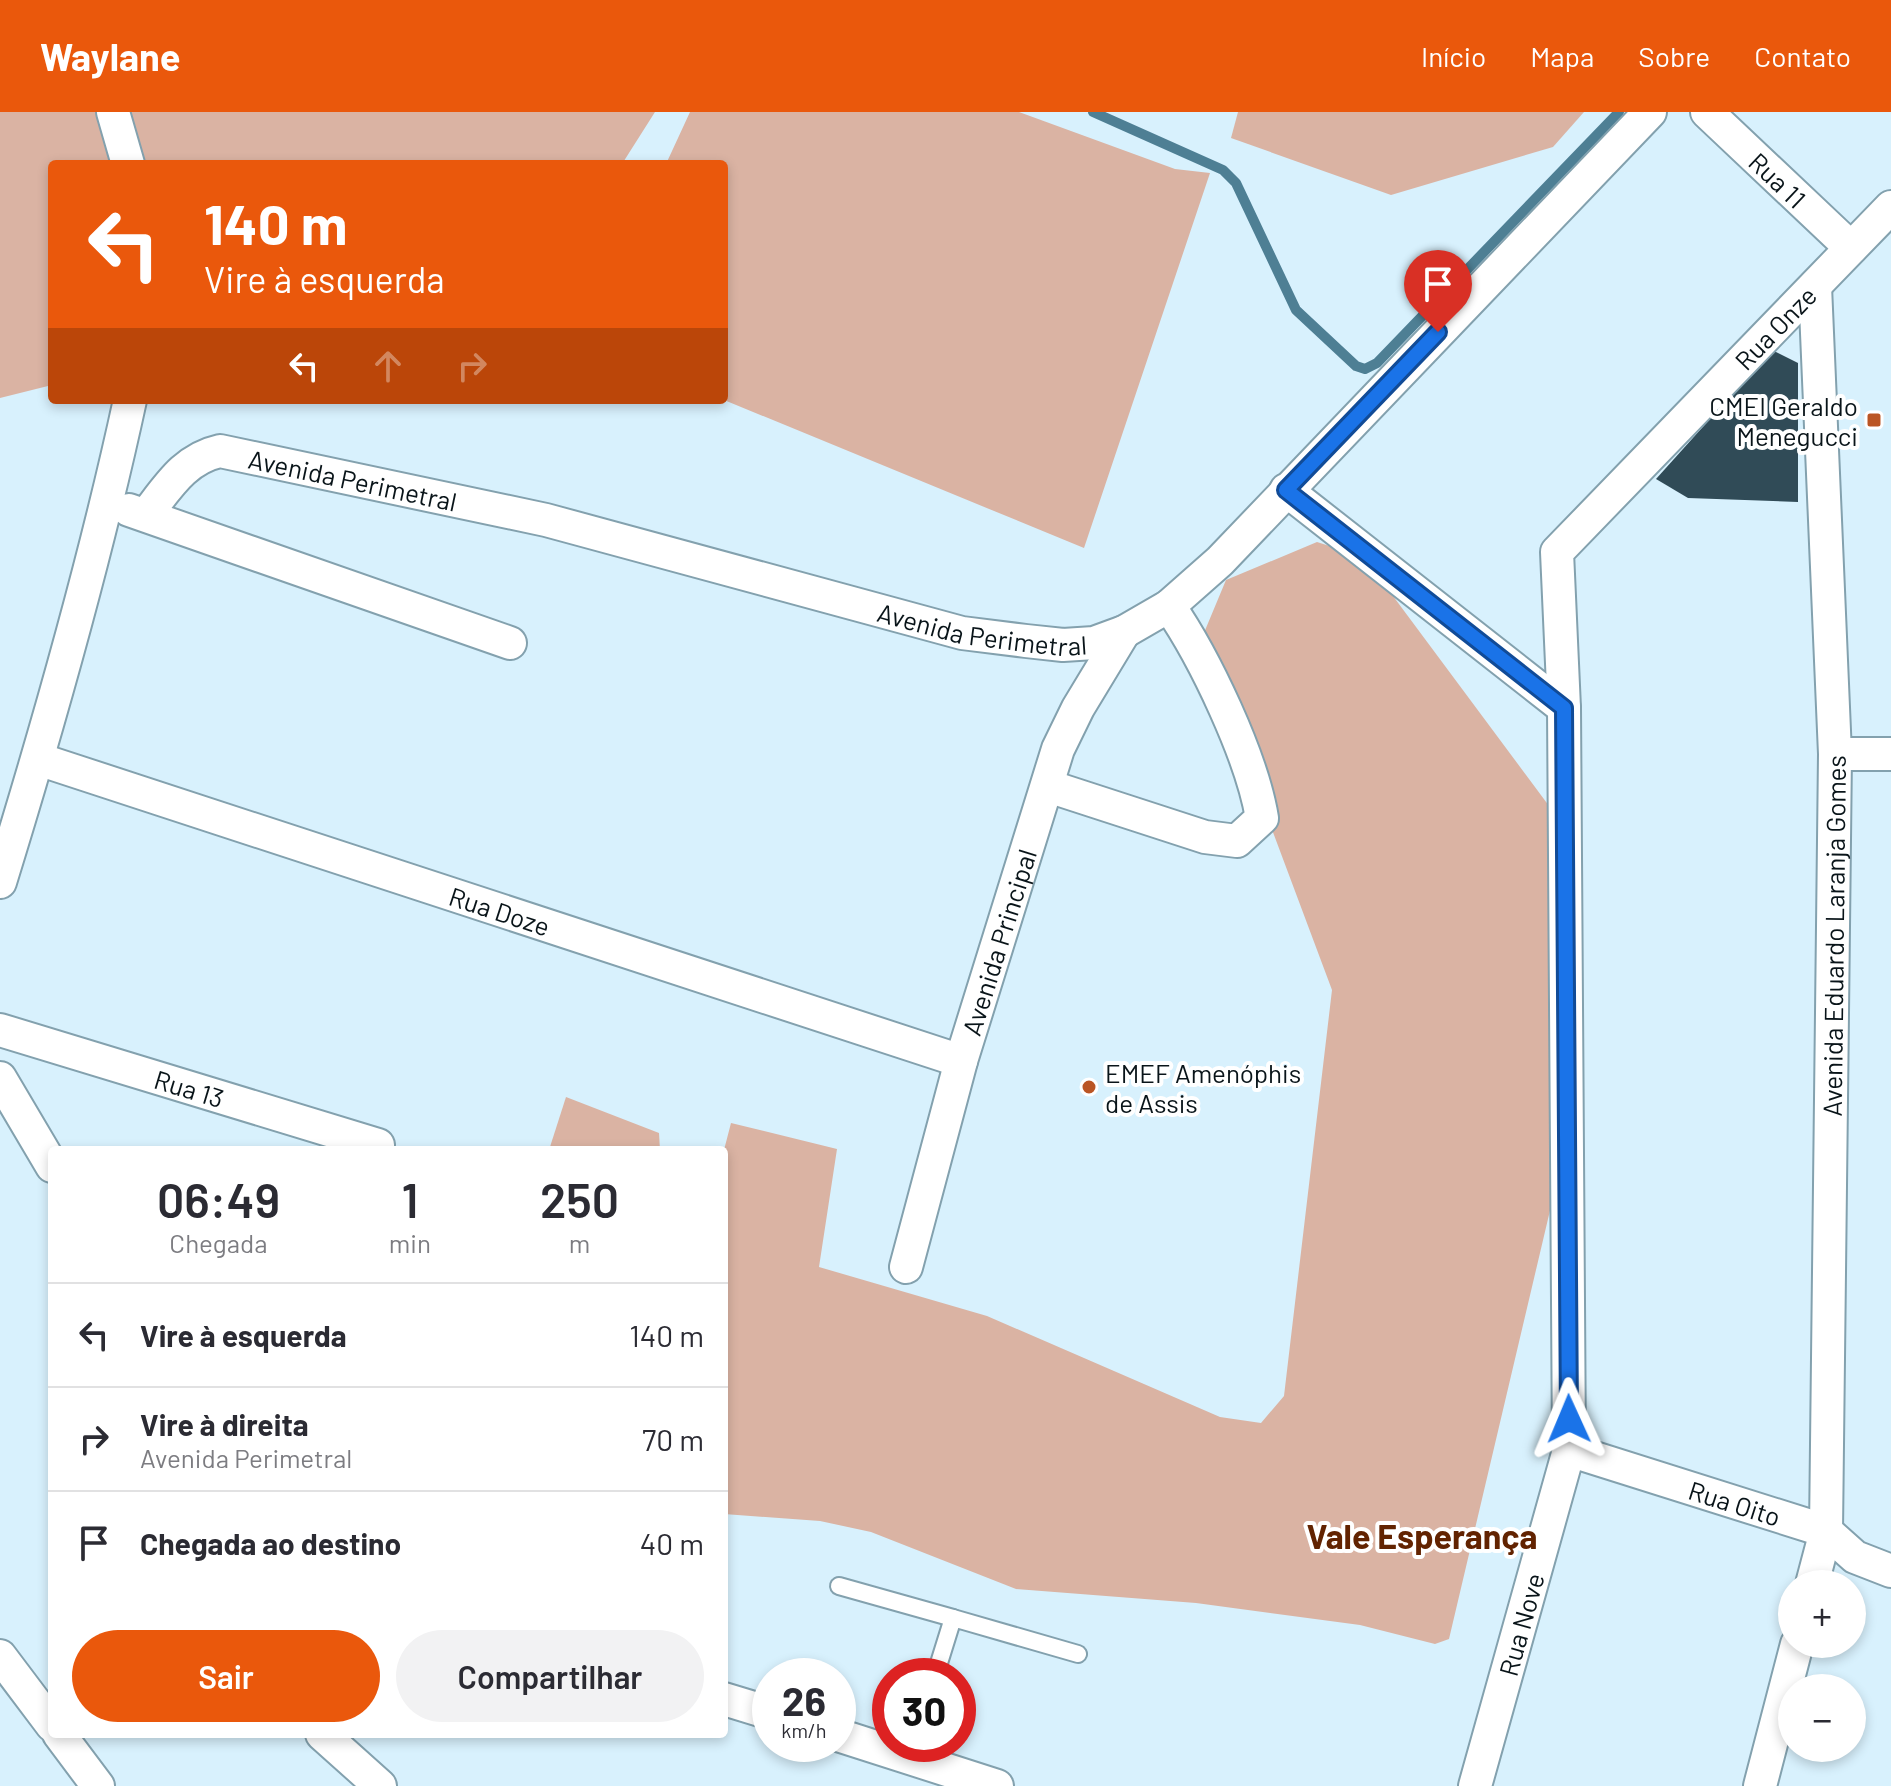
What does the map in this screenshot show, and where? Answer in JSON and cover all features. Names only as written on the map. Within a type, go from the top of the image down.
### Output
[{"type":"street","points":[[113,112],[127,160]]},
{"type":"street","name":"Avenida Perimetral","points":[[146,515],[178,473],[198,456],[220,451],[546,520],[962,633],[1063,645],[1094,643],[1124,632],[1169,606],[1220,561],[1650,112]]},
{"type":"street","name":"Rua 11","points":[[1707,112],[1851,248]]},
{"type":"street","name":"Rua Onze","points":[[1557,552],[1891,207]]},
{"type":"street","name":"Avenida Eduardo Laranja Gomes","points":[[1815,286],[1835,754],[1826,1531],[1816,1570]]},
{"type":"street","points":[[0,882],[38,759],[106,504],[129,404]]},
{"type":"street","points":[[1286,490],[1564,708]]},
{"type":"street","points":[[106,504],[146,515],[510,643]]},
{"type":"street","name":"Rua Nove","points":[[1475,1786],[1569,1450],[1564,708],[1557,552]]},
{"type":"street","points":[[1048,786],[1205,837],[1237,841],[1262,818],[1258,795],[1238,739],[1184,628],[1169,606]]},
{"type":"street","name":"Avenida Principal","points":[[906,1267],[961,1061],[1058,749],[1078,708],[1124,632]]},
{"type":"street","points":[[1835,754],[1891,754]]},
{"type":"street","name":"Rua Doze","points":[[38,759],[961,1061]]},
{"type":"street","name":"Rua 13","points":[[0,1030],[378,1145]]},
{"type":"street","points":[[0,1078],[48,1159]]},
{"type":"street","name":"Rua Oito","points":[[1569,1450],[1826,1531],[1855,1557],[1891,1571]]},
{"type":"street","points":[[0,1656],[48,1720]]},
{"type":"street","points":[[1760,1786],[1793,1658]]},
{"type":"street","points":[[728,1700],[752,1708]]},
{"type":"street","points":[[62,1738],[98,1786]]},
{"type":"street","points":[[326,1738],[380,1786]]},
{"type":"street","points":[[939,1762],[997,1786]]},
{"type":"lane","points":[[839,1586],[1078,1654]]},
{"type":"lane","points":[[941,1658],[953,1618]]},
{"type":"shaded area","points":[[0,112],[655,112],[625,160],[48,160],[48,386],[0,398]]},
{"type":"shaded area","points":[[690,112],[1019,112],[1175,169],[1210,173],[1084,548],[728,402],[728,160],[668,160]]},
{"type":"shaded area","points":[[1238,112],[1584,112],[1553,147],[1391,195],[1231,138]]},
{"type":"shaded area","points":[[1317,542],[1364,557],[1558,818],[1552,1202],[1449,1639],[1435,1644],[1360,1625],[1196,1603],[1016,1589],[871,1532],[820,1521],[728,1514],[728,1146],[725,1146],[731,1123],[837,1149],[819,1267],[987,1316],[1220,1417],[1261,1423],[1284,1396],[1332,990],[1201,640],[1226,580]]},
{"type":"shaded area","points":[[566,1097],[659,1133],[660,1146],[550,1146]]},
{"type":"building","points":[[1772,350],[1798,363],[1798,502],[1688,498],[1656,479]]},
{"type":"waterway","points":[[1093,112],[1223,170],[1236,183],[1296,310],[1356,366],[1365,369],[1377,363],[1619,112]]},
{"type":"place","name":"CMEI Geraldo Menegucci","points":[[1874,420]]},
{"type":"place","name":"EMEF Amenóphis de Assis","points":[[1089,1087]]},
{"type":"district","name":"Vale Esperança","points":[[1422,1535]]},
{"type":"route","points":[[1438,332],[1286,490],[1564,708],[1569,1419]]}]
